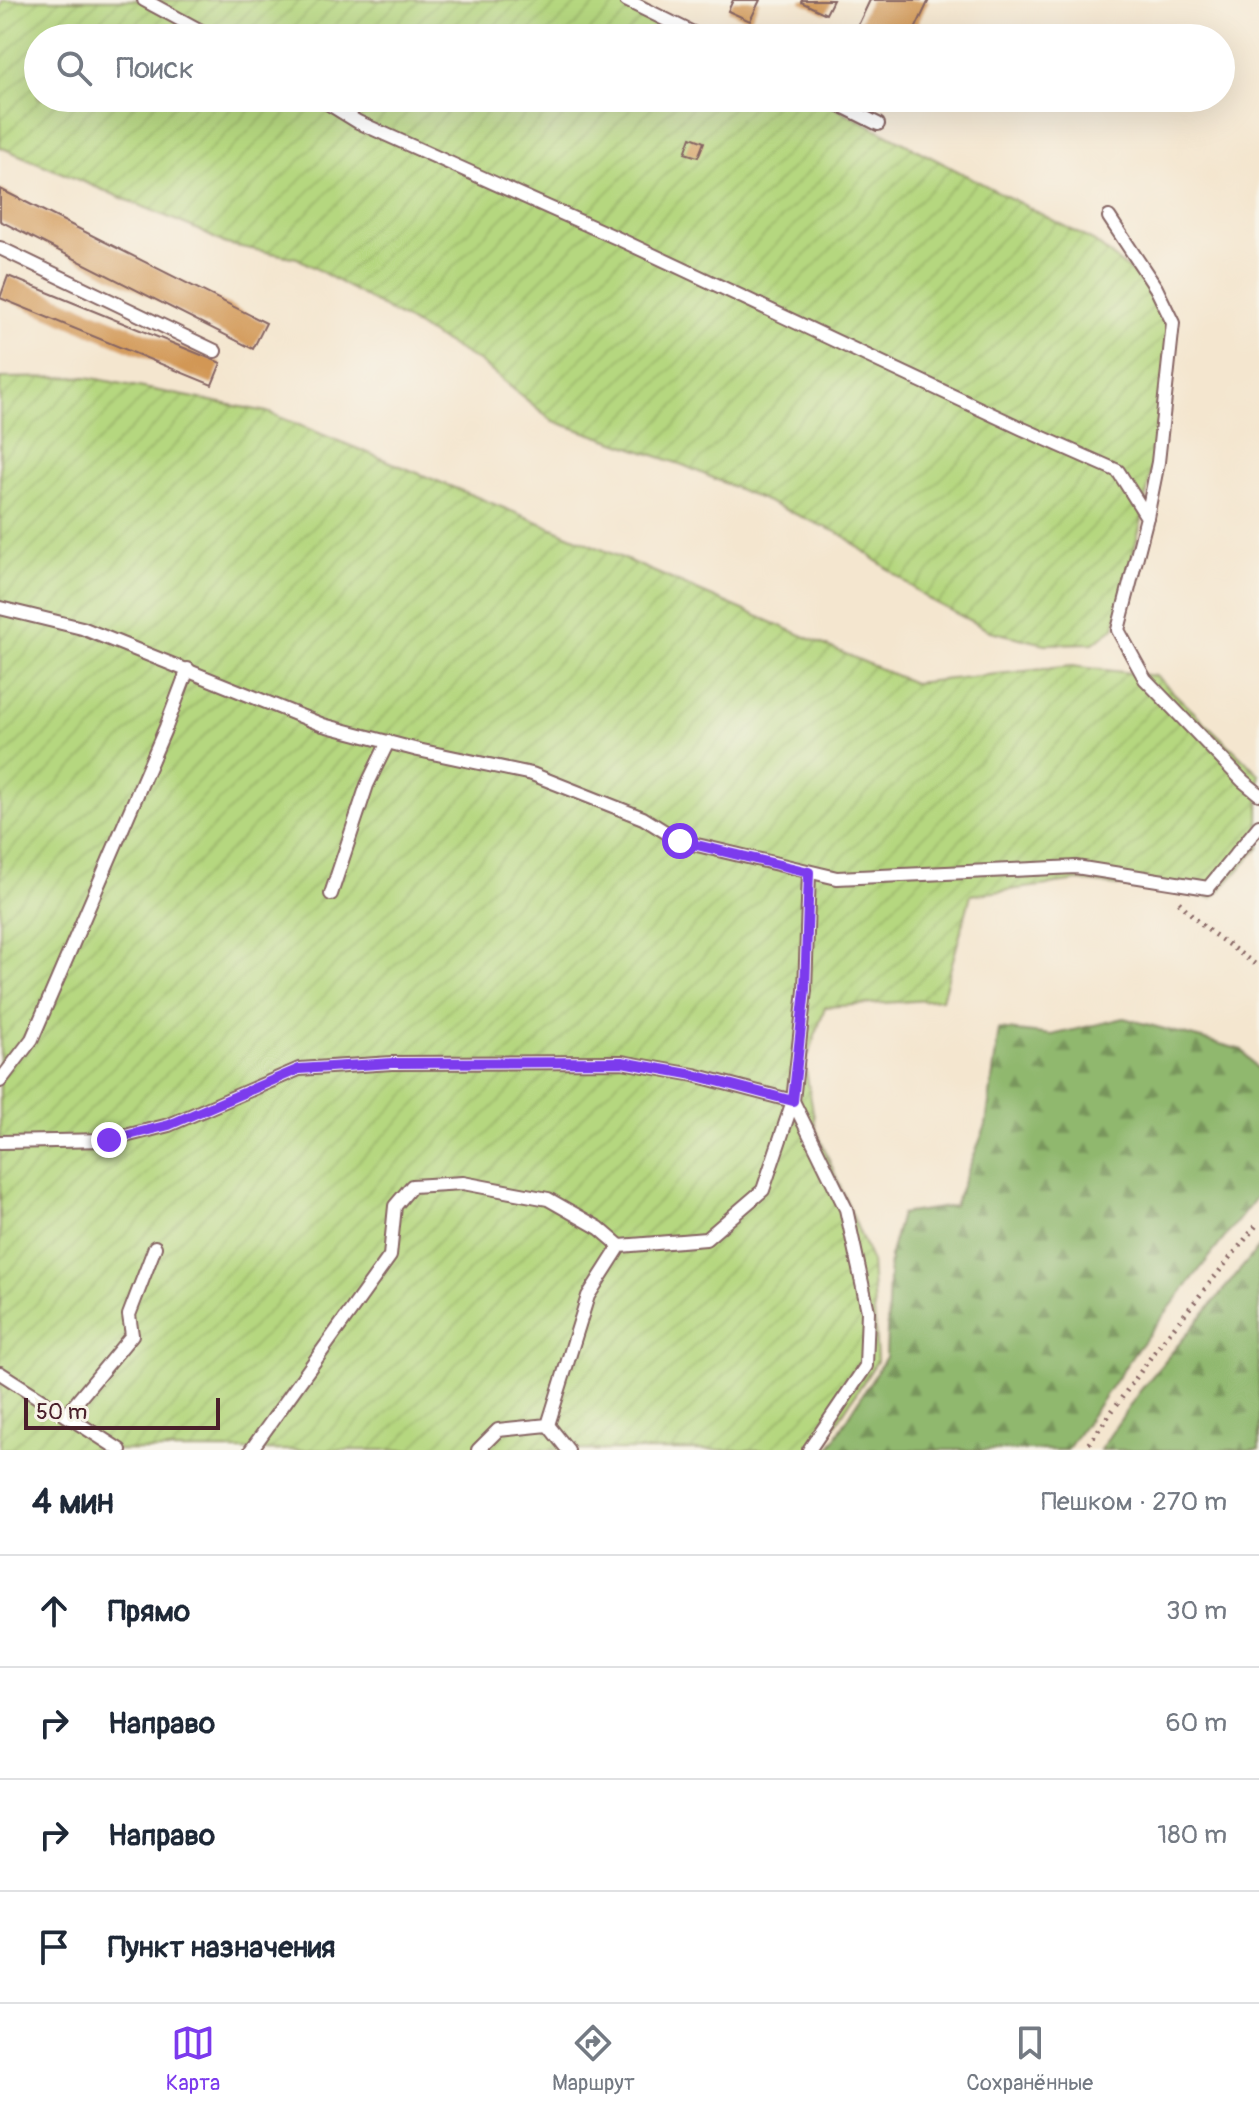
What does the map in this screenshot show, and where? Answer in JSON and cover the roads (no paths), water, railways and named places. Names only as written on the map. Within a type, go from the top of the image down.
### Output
[{"type":"lane","points":[[144,0],[188,24]]},
{"type":"lane","points":[[626,0],[675,24]]},
{"type":"lane","points":[[342,112],[1118,471],[1147,517]]},
{"type":"lane","points":[[854,112],[878,124]]},
{"type":"lane","points":[[1109,217],[1156,288],[1173,323],[1158,462],[1118,630],[1145,679],[1259,794]]},
{"type":"lane","points":[[0,248],[215,351]]},
{"type":"lane","points":[[0,608],[82,628],[323,725],[532,774],[643,818],[680,841],[837,878],[1076,867],[1208,888],[1259,826]]},
{"type":"lane","points":[[0,1081],[32,1039],[188,669]]},
{"type":"lane","points":[[331,894],[367,785],[388,742]]},
{"type":"lane","points":[[251,1450],[390,1256],[395,1206],[412,1186],[463,1183],[548,1199],[599,1228],[620,1246],[706,1239],[763,1190],[793,1101],[805,990],[809,872]]},
{"type":"lane","points":[[0,1142],[109,1140],[169,1125],[299,1069],[392,1063],[622,1062],[694,1075],[793,1101],[846,1209],[868,1311],[866,1366],[809,1450]]},
{"type":"lane","points":[[548,1425],[588,1296],[620,1246]]},
{"type":"lane","points":[[66,1415],[132,1335],[129,1315],[155,1247]]},
{"type":"lane","points":[[0,1373],[120,1450]]},
{"type":"lane","points":[[478,1450],[498,1430],[548,1425]]},
{"type":"lane","points":[[548,1425],[568,1450]]}]
